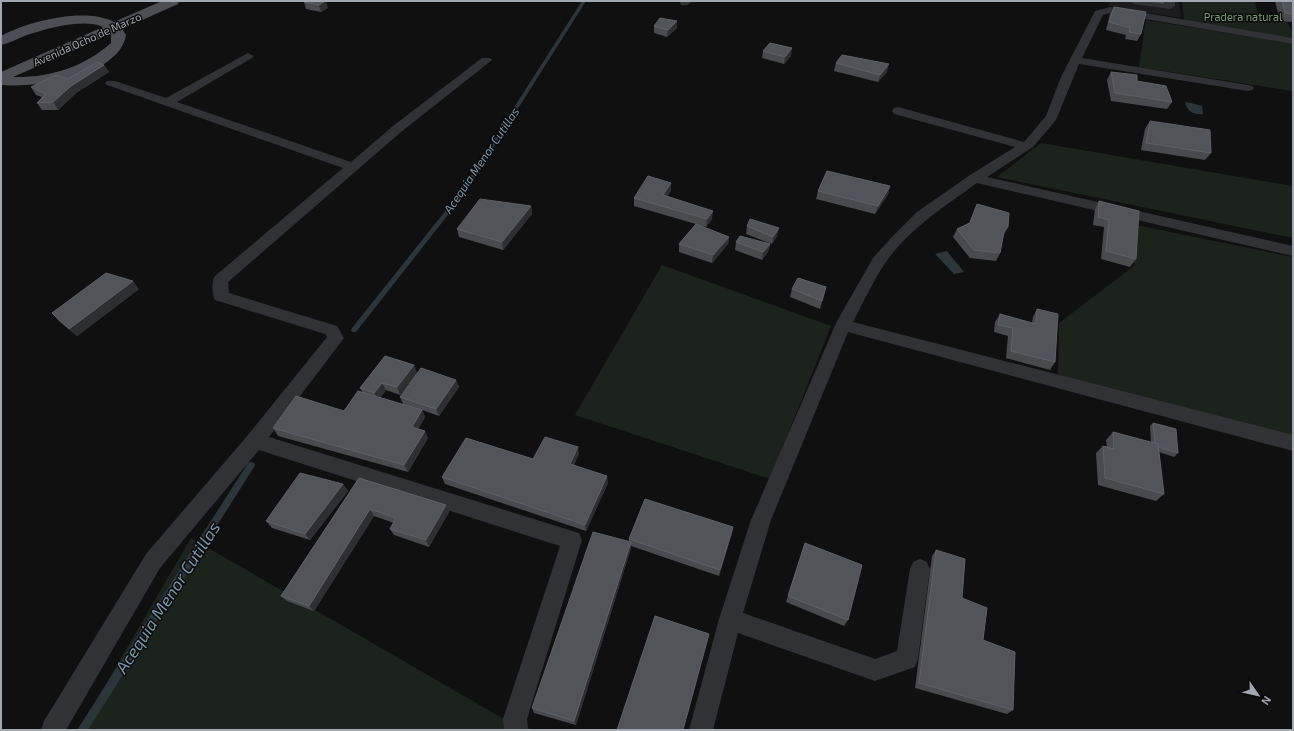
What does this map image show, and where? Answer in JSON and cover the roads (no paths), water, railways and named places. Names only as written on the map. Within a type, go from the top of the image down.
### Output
[{"type":"main road","name":"Avenida Ocho de Marzo","points":[[1,63],[144,1]]},
{"type":"main road","name":"Avenida Ocho de Marzo","points":[[1,77],[172,1]]},
{"type":"main road","points":[[1,41],[24,30],[43,25],[81,20],[97,21],[113,27],[119,35],[118,43],[105,55],[87,66],[64,75],[38,80],[13,82],[1,81]]},
{"type":"street","points":[[1134,1],[1170,6],[1170,1]]},
{"type":"street","points":[[701,730],[730,619],[761,520],[843,325],[878,262],[894,242],[922,215],[975,178],[1025,146],[1052,117],[1076,60],[1099,13],[1110,10],[1293,41]]},
{"type":"street","points":[[168,102],[248,56]]},
{"type":"street","points":[[53,730],[153,561],[255,440],[336,338],[331,330],[221,296],[220,280],[397,129],[486,60]]},
{"type":"street","points":[[1076,60],[1248,88]]},
{"type":"street","points":[[112,83],[353,167]]},
{"type":"street","points":[[898,111],[1025,146]]},
{"type":"street","points":[[975,178],[1293,251]]},
{"type":"street","points":[[843,325],[1293,442]]},
{"type":"street","points":[[255,440],[572,540],[515,719],[516,730]]},
{"type":"street","points":[[730,619],[876,670],[907,659],[920,569]]},
{"type":"waterway","name":"Acequia Menor Cutillas","points":[[354,330],[460,196],[584,1]]},
{"type":"waterway","name":"Acequia Menor Cutillas","points":[[82,730],[251,465]]},
{"type":"park label","name":"Pradera natural","points":[[1243,16]]}]
